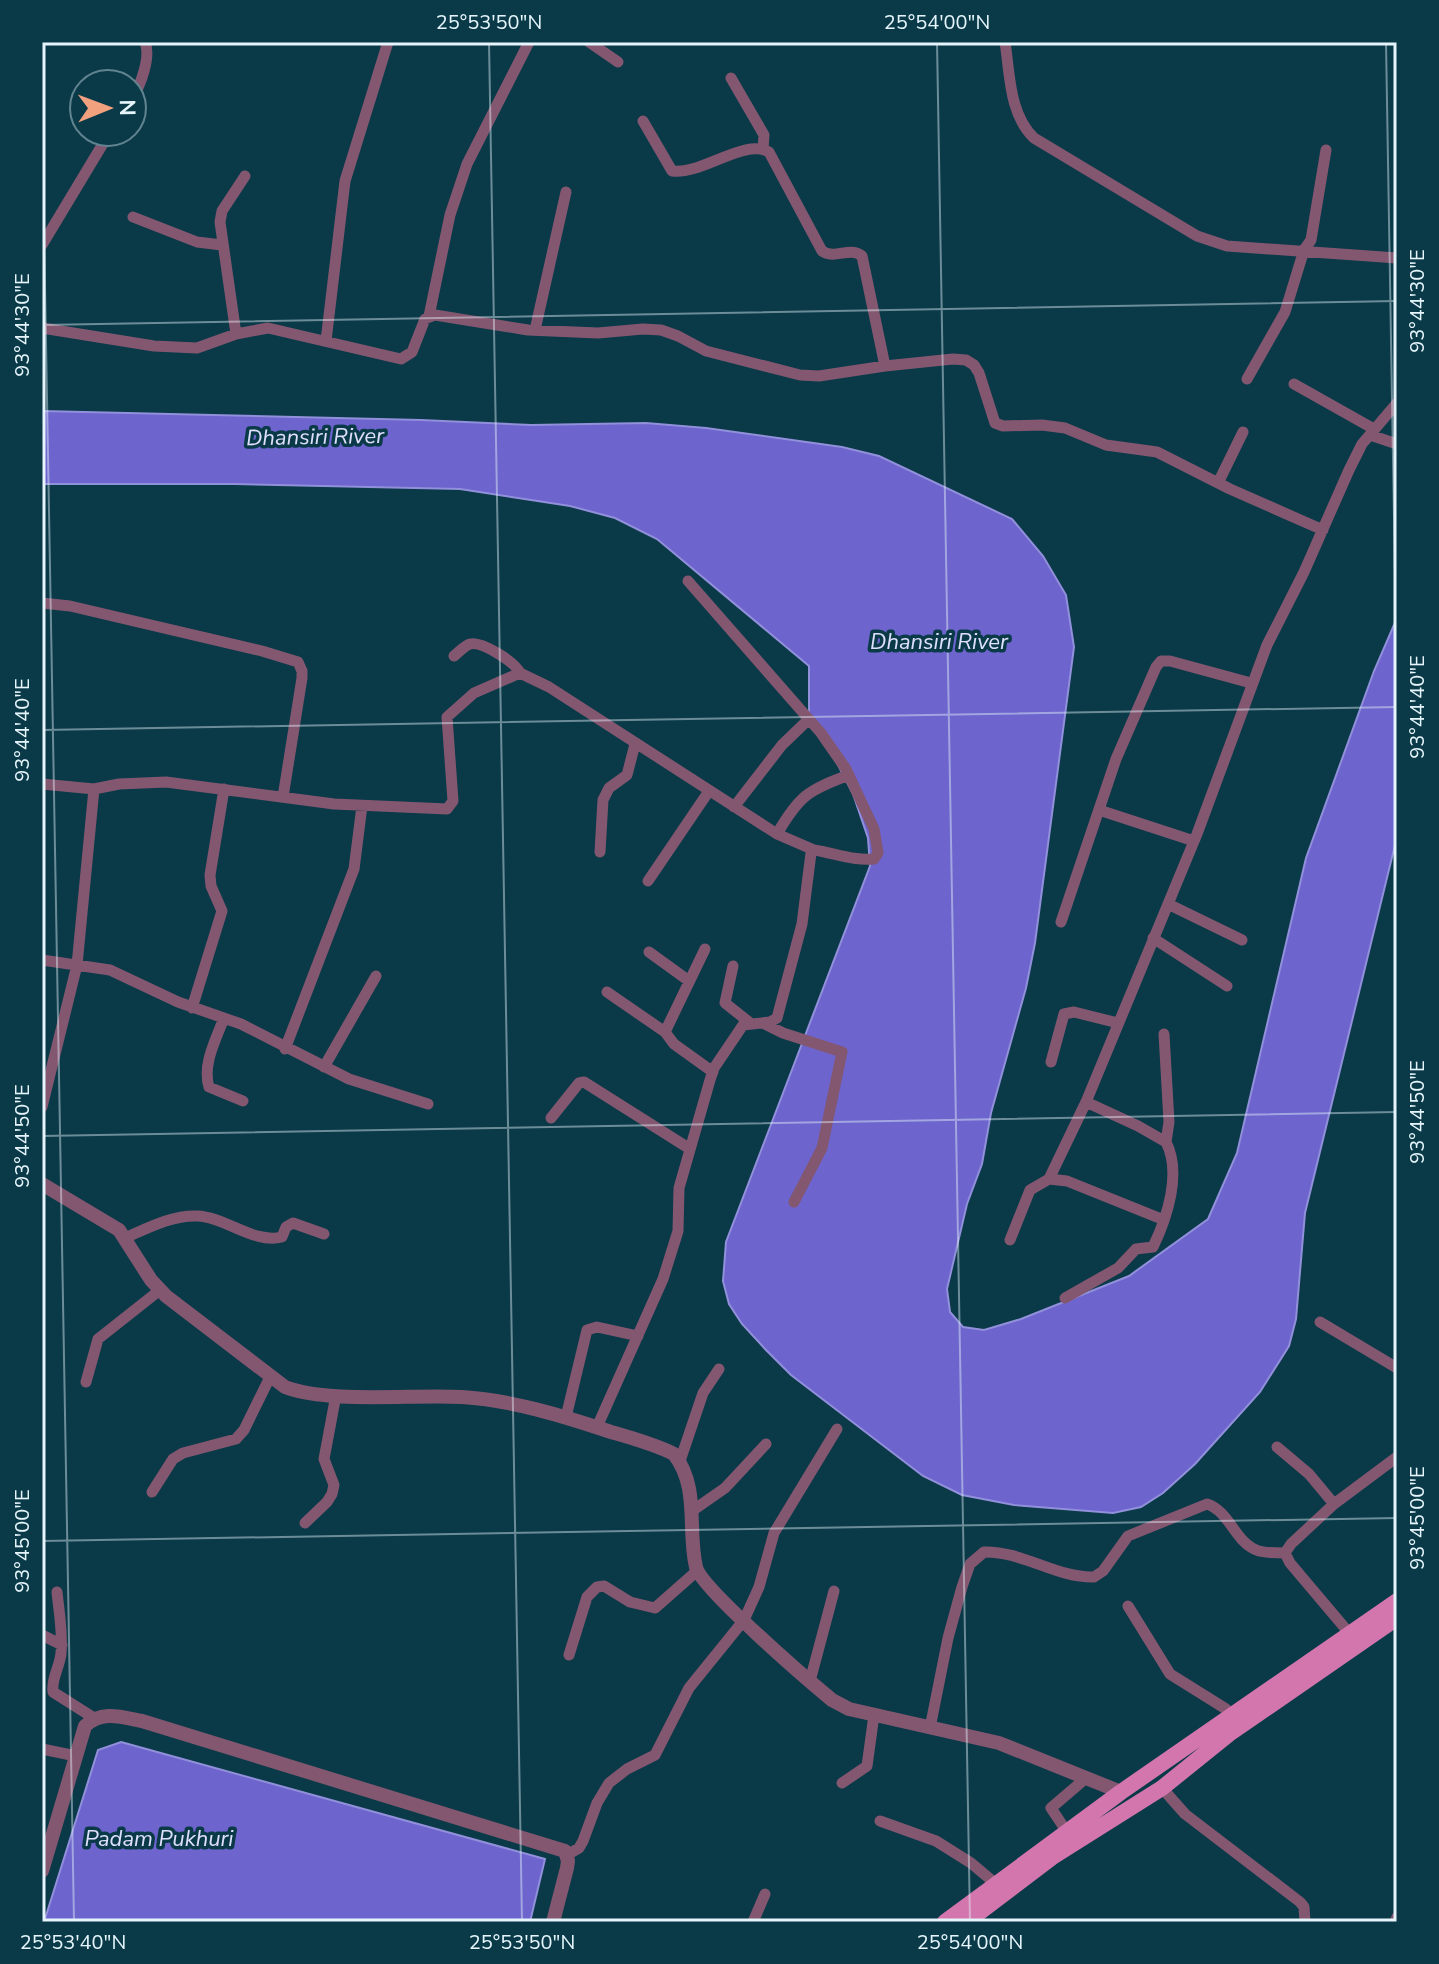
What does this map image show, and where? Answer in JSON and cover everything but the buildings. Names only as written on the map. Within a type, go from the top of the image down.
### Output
[{"type":"main road","points":[[945,1922],[1121,1792],[1397,1601]]},
{"type":"main road","points":[[967,1922],[1054,1856],[1162,1788],[1229,1734],[1397,1618]]},
{"type":"street","points":[[144,68],[145,42]]},
{"type":"street","points":[[326,341],[345,181],[388,42]]},
{"type":"street","points":[[589,42],[618,62]]},
{"type":"street","points":[[1005,42],[1015,107],[1024,129],[1197,236],[1216,244],[1397,258]]},
{"type":"street","points":[[42,328],[154,346],[197,348],[236,334],[268,328],[395,359],[406,358],[412,352],[421,324],[429,316],[450,215],[467,164],[524,44]]},
{"type":"street","points":[[731,78],[764,135],[763,149]]},
{"type":"street","points":[[643,121],[672,171],[690,170],[752,149],[769,152],[822,251],[833,255],[852,252],[862,256],[885,366]]},
{"type":"street","points":[[42,245],[100,148]]},
{"type":"street","points":[[1247,379],[1285,312],[1304,250],[1314,229],[1326,150]]},
{"type":"street","points":[[236,334],[220,216],[245,176]]},
{"type":"street","points":[[535,330],[566,192]]},
{"type":"street","points":[[133,217],[197,242],[222,245]]},
{"type":"street","points":[[429,316],[441,315],[535,330],[598,333],[661,330],[706,351],[800,375],[819,376],[885,366],[966,360],[979,373],[995,423],[1003,426],[1065,428],[1106,445],[1157,452],[1323,530]]},
{"type":"street","points":[[1294,384],[1397,444]]},
{"type":"street","points":[[1010,1240],[1030,1190],[1049,1179],[1086,1102],[1194,841],[1251,683],[1289,597],[1349,470],[1372,432],[1397,403]]},
{"type":"street","points":[[1218,483],[1243,432]]},
{"type":"street","points":[[454,656],[468,645],[477,644],[513,662],[520,673],[549,687],[777,834],[814,850],[864,860],[876,858],[874,829],[849,775],[821,733],[688,581]]},
{"type":"street","points":[[42,603],[70,606],[298,662],[302,678],[283,797]]},
{"type":"street","points":[[1061,922],[1116,759],[1156,667],[1161,661],[1170,661],[1251,683]]},
{"type":"street","points":[[42,784],[94,789],[119,784],[166,782],[362,806],[442,809],[453,801],[447,717],[474,693],[520,673]]},
{"type":"street","points":[[734,807],[782,745],[808,720]]},
{"type":"street","points":[[600,852],[603,800],[609,788],[627,775],[635,744]]},
{"type":"street","points":[[777,834],[793,807],[806,794],[849,775]]},
{"type":"street","points":[[42,1107],[77,965],[94,789]]},
{"type":"street","points":[[192,1008],[222,911],[211,886],[210,875],[224,789]]},
{"type":"street","points":[[648,881],[709,791]]},
{"type":"street","points":[[285,1049],[354,869],[362,806]]},
{"type":"street","points":[[1099,810],[1194,841]]},
{"type":"street","points":[[762,1023],[777,1018],[802,924],[810,858],[814,850]]},
{"type":"street","points":[[1168,904],[1242,940]]},
{"type":"street","points":[[1153,938],[1227,986]]},
{"type":"street","points":[[665,1032],[705,949]]},
{"type":"street","points":[[649,952],[689,981]]},
{"type":"street","points":[[42,960],[110,970],[192,1008],[241,1024],[349,1079],[428,1104]]},
{"type":"street","points":[[733,966],[725,1003],[749,1022],[762,1023],[842,1052],[822,1148],[794,1202]]},
{"type":"street","points":[[324,1067],[376,976]]},
{"type":"street","points":[[607,992],[665,1032],[674,1044],[713,1072]]},
{"type":"street","points":[[1051,1062],[1064,1014],[1074,1012],[1118,1023]]},
{"type":"street","points":[[224,1018],[206,1077],[209,1087],[243,1101]]},
{"type":"street","points":[[597,1427],[663,1279],[675,1243],[679,1223],[678,1197],[713,1072],[738,1031],[749,1022]]},
{"type":"street","points":[[1065,1298],[1118,1268],[1136,1249],[1150,1249],[1164,1220],[1170,1195],[1172,1161],[1166,1142],[1168,1109],[1164,1034]]},
{"type":"street","points":[[551,1118],[579,1083],[584,1082],[690,1149]]},
{"type":"street","points":[[1086,1102],[1166,1142]]},
{"type":"street","points":[[1049,1179],[1067,1181],[1164,1220]]},
{"type":"street","points":[[42,1184],[114,1227],[160,1290],[270,1377],[295,1391],[336,1395],[464,1397],[514,1405],[566,1417],[674,1454],[690,1487],[697,1571],[744,1620],[841,1705],[999,1743],[1121,1792]]},
{"type":"street","points":[[125,1238],[164,1221],[194,1216],[276,1239],[282,1237],[286,1227],[293,1223],[324,1234]]},
{"type":"street","points":[[86,1382],[98,1339],[160,1290]]},
{"type":"street","points":[[1320,1322],[1397,1368]]},
{"type":"street","points":[[566,1417],[587,1330],[597,1327],[638,1336]]},
{"type":"street","points":[[680,1461],[703,1393],[719,1369]]},
{"type":"street","points":[[152,1492],[173,1459],[183,1453],[236,1439],[244,1430],[270,1377]]},
{"type":"street","points":[[305,1523],[332,1494],[334,1485],[324,1459],[336,1395]]},
{"type":"street","points":[[567,1855],[579,1848],[597,1803],[609,1783],[627,1769],[655,1755],[689,1688],[744,1620],[759,1587],[774,1533],[837,1429]]},
{"type":"street","points":[[692,1511],[725,1488],[766,1444]]},
{"type":"street","points":[[1277,1447],[1309,1474],[1334,1504]]},
{"type":"street","points":[[1285,1553],[1334,1504],[1397,1457]]},
{"type":"street","points":[[930,1728],[962,1587],[970,1564],[984,1552],[1032,1560],[1072,1575],[1094,1577],[1103,1571],[1128,1536],[1207,1504],[1223,1513],[1249,1546],[1260,1551],[1285,1553]]},
{"type":"street","points":[[1285,1553],[1350,1634]]},
{"type":"street","points":[[569,1655],[587,1597],[597,1587],[604,1586],[644,1607],[655,1608],[697,1571]]},
{"type":"street","points":[[810,1681],[834,1591]]},
{"type":"street","points":[[57,1592],[62,1645],[53,1692],[94,1718]]},
{"type":"street","points":[[1128,1606],[1170,1674],[1221,1706],[1231,1716]]},
{"type":"street","points":[[42,1635],[62,1645]]},
{"type":"street","points":[[42,1871],[49,1824],[85,1726],[94,1718],[110,1715],[142,1721],[560,1848],[567,1855],[567,1868],[553,1922]]},
{"type":"street","points":[[842,1783],[867,1766],[874,1715]]},
{"type":"street","points":[[42,1749],[76,1756]]},
{"type":"street","points":[[1067,1832],[1051,1808],[1086,1778]]},
{"type":"street","points":[[1162,1788],[1185,1814],[1300,1902],[1304,1907],[1305,1922]]},
{"type":"street","points":[[880,1821],[936,1841],[971,1863],[996,1884]]},
{"type":"street","points":[[753,1922],[765,1894]]},
{"type":"water","name":"Dhansiri River","points":[[42,411],[531,425],[646,423],[706,428],[842,447],[879,456],[1012,519],[1043,556],[1066,595],[1074,647],[1035,943],[1026,988],[991,1113],[982,1164],[967,1204],[947,1289],[950,1312],[963,1327],[984,1330],[1021,1319],[1129,1276],[1208,1219],[1237,1153],[1306,858],[1374,671],[1397,618],[1397,837],[1305,1213],[1296,1319],[1289,1346],[1260,1392],[1195,1464],[1163,1493],[1141,1507],[1113,1513],[1014,1505],[962,1495],[923,1476],[791,1375],[742,1324],[729,1304],[723,1281],[726,1242],[870,866],[868,838],[853,794],[821,732],[809,718],[809,666],[657,539],[615,518],[570,506],[460,489],[42,484]]},
{"type":"water","name":"Padam Pukhuri","points":[[121,1742],[545,1859],[530,1922],[44,1922],[98,1750]]}]
